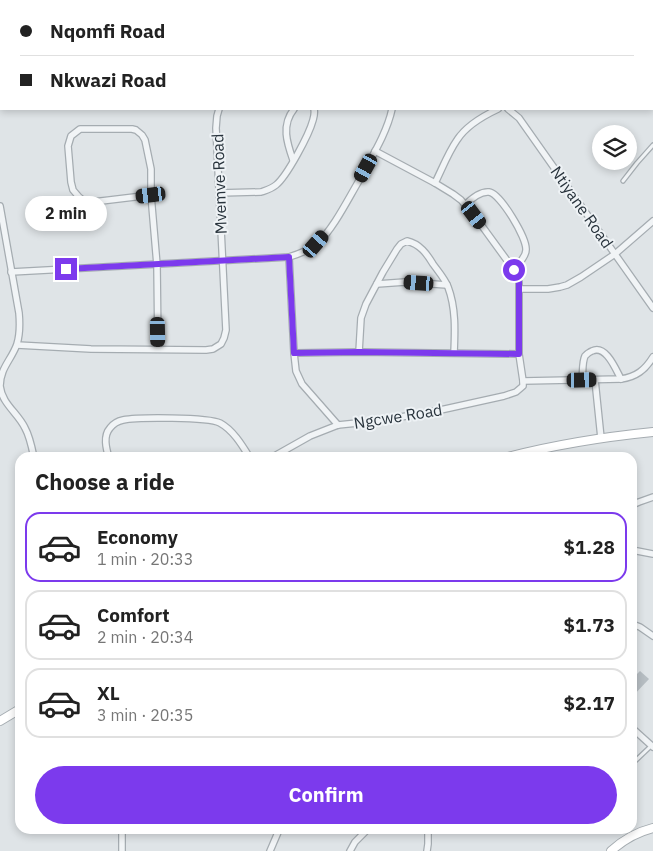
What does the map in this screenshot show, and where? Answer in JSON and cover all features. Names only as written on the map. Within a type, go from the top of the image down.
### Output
[{"type":"street","name":"Mvemve Road","points":[[158,349],[213,349],[222,344],[224,338],[226,330],[216,128],[216,116],[219,110]]},
{"type":"street","points":[[293,110],[290,113],[286,127],[287,145],[293,160]]},
{"type":"street","points":[[219,193],[267,190],[277,185],[308,133],[314,119],[314,110]]},
{"type":"street","points":[[11,272],[289,257],[299,254],[316,244],[348,201],[375,151],[392,110]]},
{"type":"street","points":[[483,110],[486,115]]},
{"type":"street","points":[[435,183],[457,139],[464,131],[496,110]]},
{"type":"street","name":"Ntiyane Road","points":[[509,110],[519,118],[653,308]]},
{"type":"street","points":[[17,345],[90,349],[158,349],[158,265],[151,195],[151,168],[147,145],[142,135],[132,129],[80,129],[71,136],[68,146],[71,182],[74,190],[84,201],[93,202],[151,195]]},
{"type":"street","points":[[375,151],[453,194],[474,215],[514,270],[519,282],[519,354],[523,380],[629,378],[640,372],[653,357]]},
{"type":"street","points":[[465,205],[472,198],[486,192],[492,193],[498,198],[520,230],[525,244],[525,254],[514,270]]},
{"type":"street","points":[[0,206],[20,326],[17,345],[4,367],[0,388],[8,407],[25,428],[32,452]]},
{"type":"street","points":[[519,289],[560,287],[581,277],[615,254],[653,221]]},
{"type":"street","points":[[359,352],[362,318],[366,304],[397,249],[407,241],[421,248],[448,285],[452,298],[455,326],[454,353]]},
{"type":"street","points":[[289,257],[296,371],[302,384],[338,425]]},
{"type":"street","points":[[377,284],[405,282],[448,285]]},
{"type":"street","points":[[582,380],[585,356],[592,350],[601,351],[606,354],[621,379]]},
{"type":"street","points":[[294,353],[519,354]]},
{"type":"street","name":"Ngcwe Road","points":[[282,452],[310,436],[338,425],[377,421],[436,411],[495,398],[516,392],[522,386],[523,380]]},
{"type":"street","points":[[595,380],[601,438]]},
{"type":"street","points":[[107,452],[106,439],[109,429],[114,423],[121,420],[135,418],[217,422],[232,433],[246,452]]},
{"type":"street","points":[[531,452],[601,438],[653,432]]},
{"type":"street","points":[[637,503],[653,497]]},
{"type":"street","points":[[637,551],[653,554]]},
{"type":"street","points":[[637,626],[653,636]]},
{"type":"street","points":[[0,721],[15,712]]},
{"type":"street","points":[[637,732],[652,746]]},
{"type":"street","points":[[611,851],[632,836],[653,828]]},
{"type":"street","points":[[122,834],[122,851]]},
{"type":"street","points":[[270,851],[277,834]]},
{"type":"street","points":[[350,851],[363,834]]},
{"type":"street","points":[[426,851],[428,834]]},
{"type":"lane","points":[[623,181],[653,145]]},
{"type":"lane","points":[[637,760],[652,746]]},
{"type":"building","points":[[640,671],[649,679],[637,692],[637,674]]},
{"type":"route","points":[[66,269],[289,257],[294,353],[519,354],[519,282],[514,270]]}]
